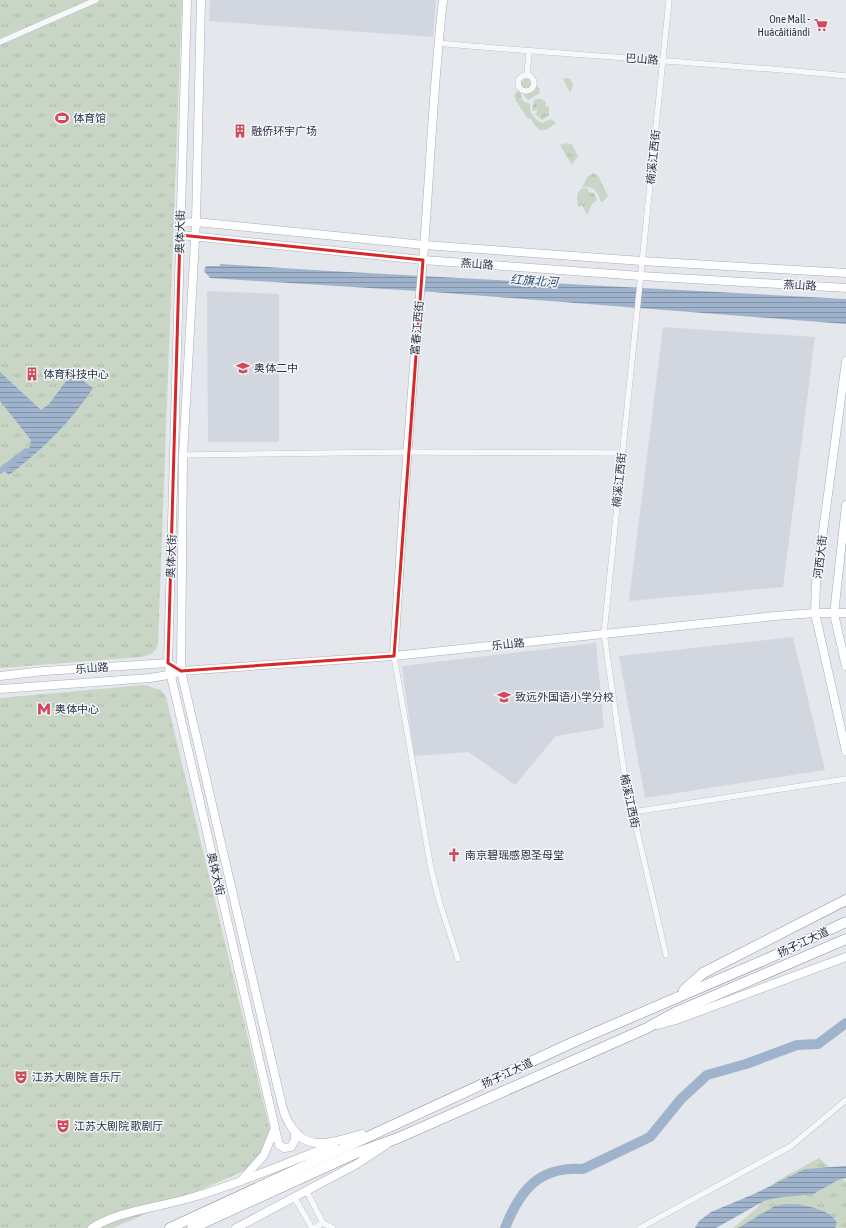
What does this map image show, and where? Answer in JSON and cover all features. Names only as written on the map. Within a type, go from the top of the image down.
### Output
[{"type":"highway","points":[[836,906],[846,897]]},
{"type":"highway","points":[[678,996],[703,974],[846,900]]},
{"type":"highway","name":"扬子江大道","points":[[170,1228],[678,996],[769,958],[846,922]]},
{"type":"highway","name":"扬子江大道","points":[[192,1228],[354,1154],[398,1138],[647,1028],[674,1013],[846,939]]},
{"type":"main road","name":"奥体大街","points":[[187,0],[168,663],[231,933],[253,1038],[279,1145],[284,1148],[291,1147],[295,1140],[294,1132],[288,1123],[280,1096],[182,671],[183,455],[196,222],[201,0]]},
{"type":"main road","name":"富春江西街","points":[[394,656],[406,452],[423,260],[438,43],[443,0]]},
{"type":"main road","name":"燕山路","points":[[180,223],[196,222],[424,245],[642,261],[846,273]]},
{"type":"main road","name":"燕山路","points":[[180,235],[423,260],[641,276],[846,288]]},
{"type":"main road","name":"河西大街","points":[[846,361],[816,583],[815,612],[846,751]]},
{"type":"main road","name":"河西大街","points":[[846,505],[834,614],[846,666]]},
{"type":"main road","name":"乐山路","points":[[0,689],[171,675],[182,671],[394,656],[815,612],[834,614],[846,613]]},
{"type":"main road","points":[[168,663],[182,671]]},
{"type":"main road","name":"乐山路","points":[[0,676],[44,671],[168,663]]},
{"type":"main road","name":"扬子江大道","points":[[647,1028],[676,1020],[846,957]]},
{"type":"main road","points":[[92,1228],[98,1224],[122,1216],[190,1198],[241,1181],[444,1102]]},
{"type":"main road","points":[[241,1181],[264,1155],[275,1128]]},
{"type":"main road","points":[[294,1132],[301,1138],[314,1144],[327,1143],[362,1134]]},
{"type":"main road","points":[[236,1228],[356,1164],[398,1138]]},
{"type":"street","points":[[0,42],[96,0]]},
{"type":"street","name":"楠溪江西街","points":[[666,955],[625,779],[604,633],[669,0]]},
{"type":"street","name":"巴山路","points":[[438,43],[529,52],[846,76]]},
{"type":"street","points":[[527,75],[529,52]]},
{"type":"street","points":[[183,455],[406,452],[622,452]]},
{"type":"street","points":[[394,656],[431,869],[440,904],[458,959]]},
{"type":"street","points":[[633,812],[846,779]]},
{"type":"street","points":[[640,1228],[791,1146],[846,1100]]},
{"type":"street","points":[[306,1190],[323,1223],[333,1228]]},
{"type":"street","points":[[294,1197],[313,1228],[323,1223]]},
{"type":"highlighted area","points":[[180,235],[423,260],[394,656],[181,671],[168,663]]},
{"type":"shaded area","points":[[210,0],[436,0],[433,37],[209,21]]},
{"type":"shaded area","name":"奥体二中","points":[[207,291],[279,294],[279,442],[208,442]]},
{"type":"shaded area","points":[[663,327],[815,337],[783,587],[629,601]]},
{"type":"shaded area","points":[[793,637],[825,770],[645,798],[619,656]]},
{"type":"shaded area","name":"致远外国语小学分校","points":[[596,643],[604,728],[556,736],[515,785],[469,752],[414,756],[402,666]]},
{"type":"green space","points":[[0,0],[182,0],[158,643],[156,649],[152,653],[141,657],[0,668]]},
{"type":"green space","points":[[526,78],[529,79],[531,84],[529,88],[525,89],[521,86],[521,82]]},
{"type":"green space","points":[[567,78],[571,80],[573,85],[570,93],[563,79]]},
{"type":"green space","points":[[535,85],[539,88],[540,93],[528,100],[523,92],[532,91]]},
{"type":"green space","points":[[519,89],[523,101],[530,104],[530,110],[534,118],[542,123],[551,119],[556,123],[546,130],[539,130],[530,118],[528,119],[516,101],[514,95]]},
{"type":"green space","points":[[535,99],[541,99],[546,102],[545,106],[549,107],[549,115],[542,120],[535,114],[537,110],[533,111],[532,108]]},
{"type":"green space","points":[[567,143],[568,145],[571,143],[578,156],[572,165],[560,145]]},
{"type":"green space","points":[[594,173],[598,176],[608,196],[603,202],[601,202],[597,192],[593,188],[583,187],[587,177]]},
{"type":"green space","points":[[582,188],[587,188],[589,192],[594,193],[597,200],[592,204],[587,215],[582,205],[579,207],[577,202],[578,194]]},
{"type":"green space","points":[[144,685],[161,690],[166,697],[270,1130],[260,1156],[246,1170],[113,1228],[0,1228],[0,698]]},
{"type":"green space","points":[[819,1158],[846,1182],[846,1228],[733,1228],[757,1208],[775,1182]]},
{"type":"water","points":[[220,264],[846,299],[846,324],[433,292],[210,278],[204,271],[206,266],[220,266]]},
{"type":"water","points":[[0,372],[41,410],[49,404],[72,373],[93,388],[75,413],[55,435],[33,456],[9,475],[4,470],[30,447],[31,440],[0,401]]},
{"type":"water","points":[[846,1166],[846,1178],[838,1180],[813,1194],[775,1198],[764,1201],[716,1228],[695,1228],[699,1221],[711,1212],[754,1194],[805,1169]]},
{"type":"water","points":[[787,1204],[816,1208],[829,1215],[837,1224],[835,1228],[738,1228],[775,1206]]},
{"type":"waterway","points":[[0,471],[26,451]]},
{"type":"waterway","points":[[505,1228],[517,1202],[533,1183],[543,1176],[554,1172],[568,1169],[583,1169],[650,1137],[681,1099],[707,1075],[746,1064],[797,1045],[818,1044],[846,1023]]},
{"type":"place","name":"One Mall - Huácǎitiāndì","points":[[821,25]]},
{"type":"place","name":"体育馆","points":[[62,118]]},
{"type":"place","name":"融侨环宇广场","points":[[240,131]]},
{"type":"place","name":"奥体二中","points":[[243,368]]},
{"type":"place","name":"体育科技中心","points":[[32,374]]},
{"type":"place","name":"致远外国语小学分校","points":[[504,697]]},
{"type":"place","name":"奥体中心","points":[[44,709]]},
{"type":"place","name":"南京碧瑶感恩圣母堂","points":[[454,855]]},
{"type":"place","name":"江苏大剧院 音乐厅","points":[[21,1077]]},
{"type":"place","name":"江苏大剧院 歌剧厅","points":[[63,1126]]},
{"type":"water label","name":"红旗北河","points":[[534,281]]}]
